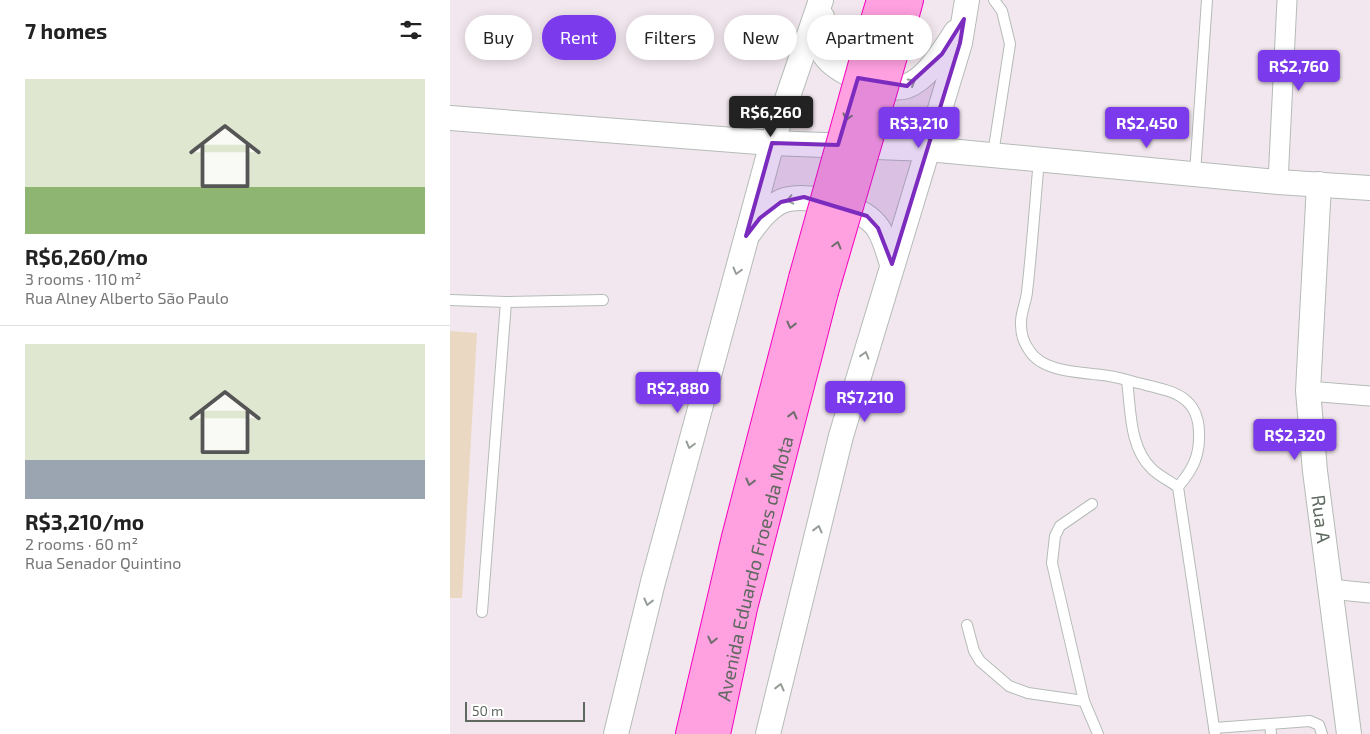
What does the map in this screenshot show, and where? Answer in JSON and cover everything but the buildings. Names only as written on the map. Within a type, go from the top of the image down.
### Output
[{"type":"highway","name":"Avenida Eduardo Froes da Mota","points":[[716,734],[814,285],[878,10]]},
{"type":"highway","name":"Avenida Eduardo Froes da Mota","points":[[690,734],[736,537],[814,285],[906,11]]},
{"type":"street","points":[[823,0],[820,35],[824,54],[850,75],[893,87],[907,86],[926,71],[942,54],[965,10]]},
{"type":"street","points":[[616,734],[653,582],[764,169],[784,107],[823,0]]},
{"type":"street","points":[[1278,182],[1287,0]]},
{"type":"street","points":[[768,734],[841,436],[960,42],[965,10]]},
{"type":"street","points":[[784,107],[787,127],[804,144]]},
{"type":"street","points":[[450,118],[772,143],[928,148],[1278,182],[1370,188]]},
{"type":"street","points":[[745,141],[758,148],[762,153],[764,169]]},
{"type":"street","points":[[883,147],[907,164],[916,184]]},
{"type":"street","name":"Rua A","points":[[1319,184],[1308,391],[1315,471],[1349,734]]},
{"type":"street","points":[[746,236],[760,218],[781,202],[804,196],[858,211],[867,216],[878,228],[892,264]]},
{"type":"street","points":[[1308,391],[1370,395]]},
{"type":"street","points":[[1330,589],[1370,593]]},
{"type":"lane","points":[[993,154],[1010,44],[1009,31],[1002,11],[994,0]]},
{"type":"lane","points":[[1195,174],[1208,0]]},
{"type":"lane","points":[[1039,158],[1027,294],[1020,324],[1024,340],[1036,360],[1073,372],[1104,375],[1169,391],[1183,398],[1194,408],[1199,420],[1200,448],[1196,462],[1178,486],[1214,731],[1271,729],[1314,722],[1319,725],[1322,734]]},
{"type":"lane","points":[[450,300],[506,302],[603,300]]},
{"type":"lane","points":[[482,612],[506,302]]},
{"type":"lane","points":[[1127,381],[1135,441],[1144,461],[1154,471],[1178,486]]},
{"type":"lane","points":[[1092,504],[1060,526],[1054,536],[1052,551],[1053,575],[1084,701],[1098,734]]},
{"type":"lane","points":[[968,625],[974,651],[980,661],[1009,686],[1028,693],[1084,701]]},
{"type":"highlighted area","points":[[964,19],[960,43],[892,264],[878,228],[867,216],[804,197],[781,202],[760,218],[746,236],[772,143],[838,145],[858,78],[907,86],[942,54]]},
{"type":"shaded area","points":[[450,331],[477,333],[462,598],[450,598]]}]
